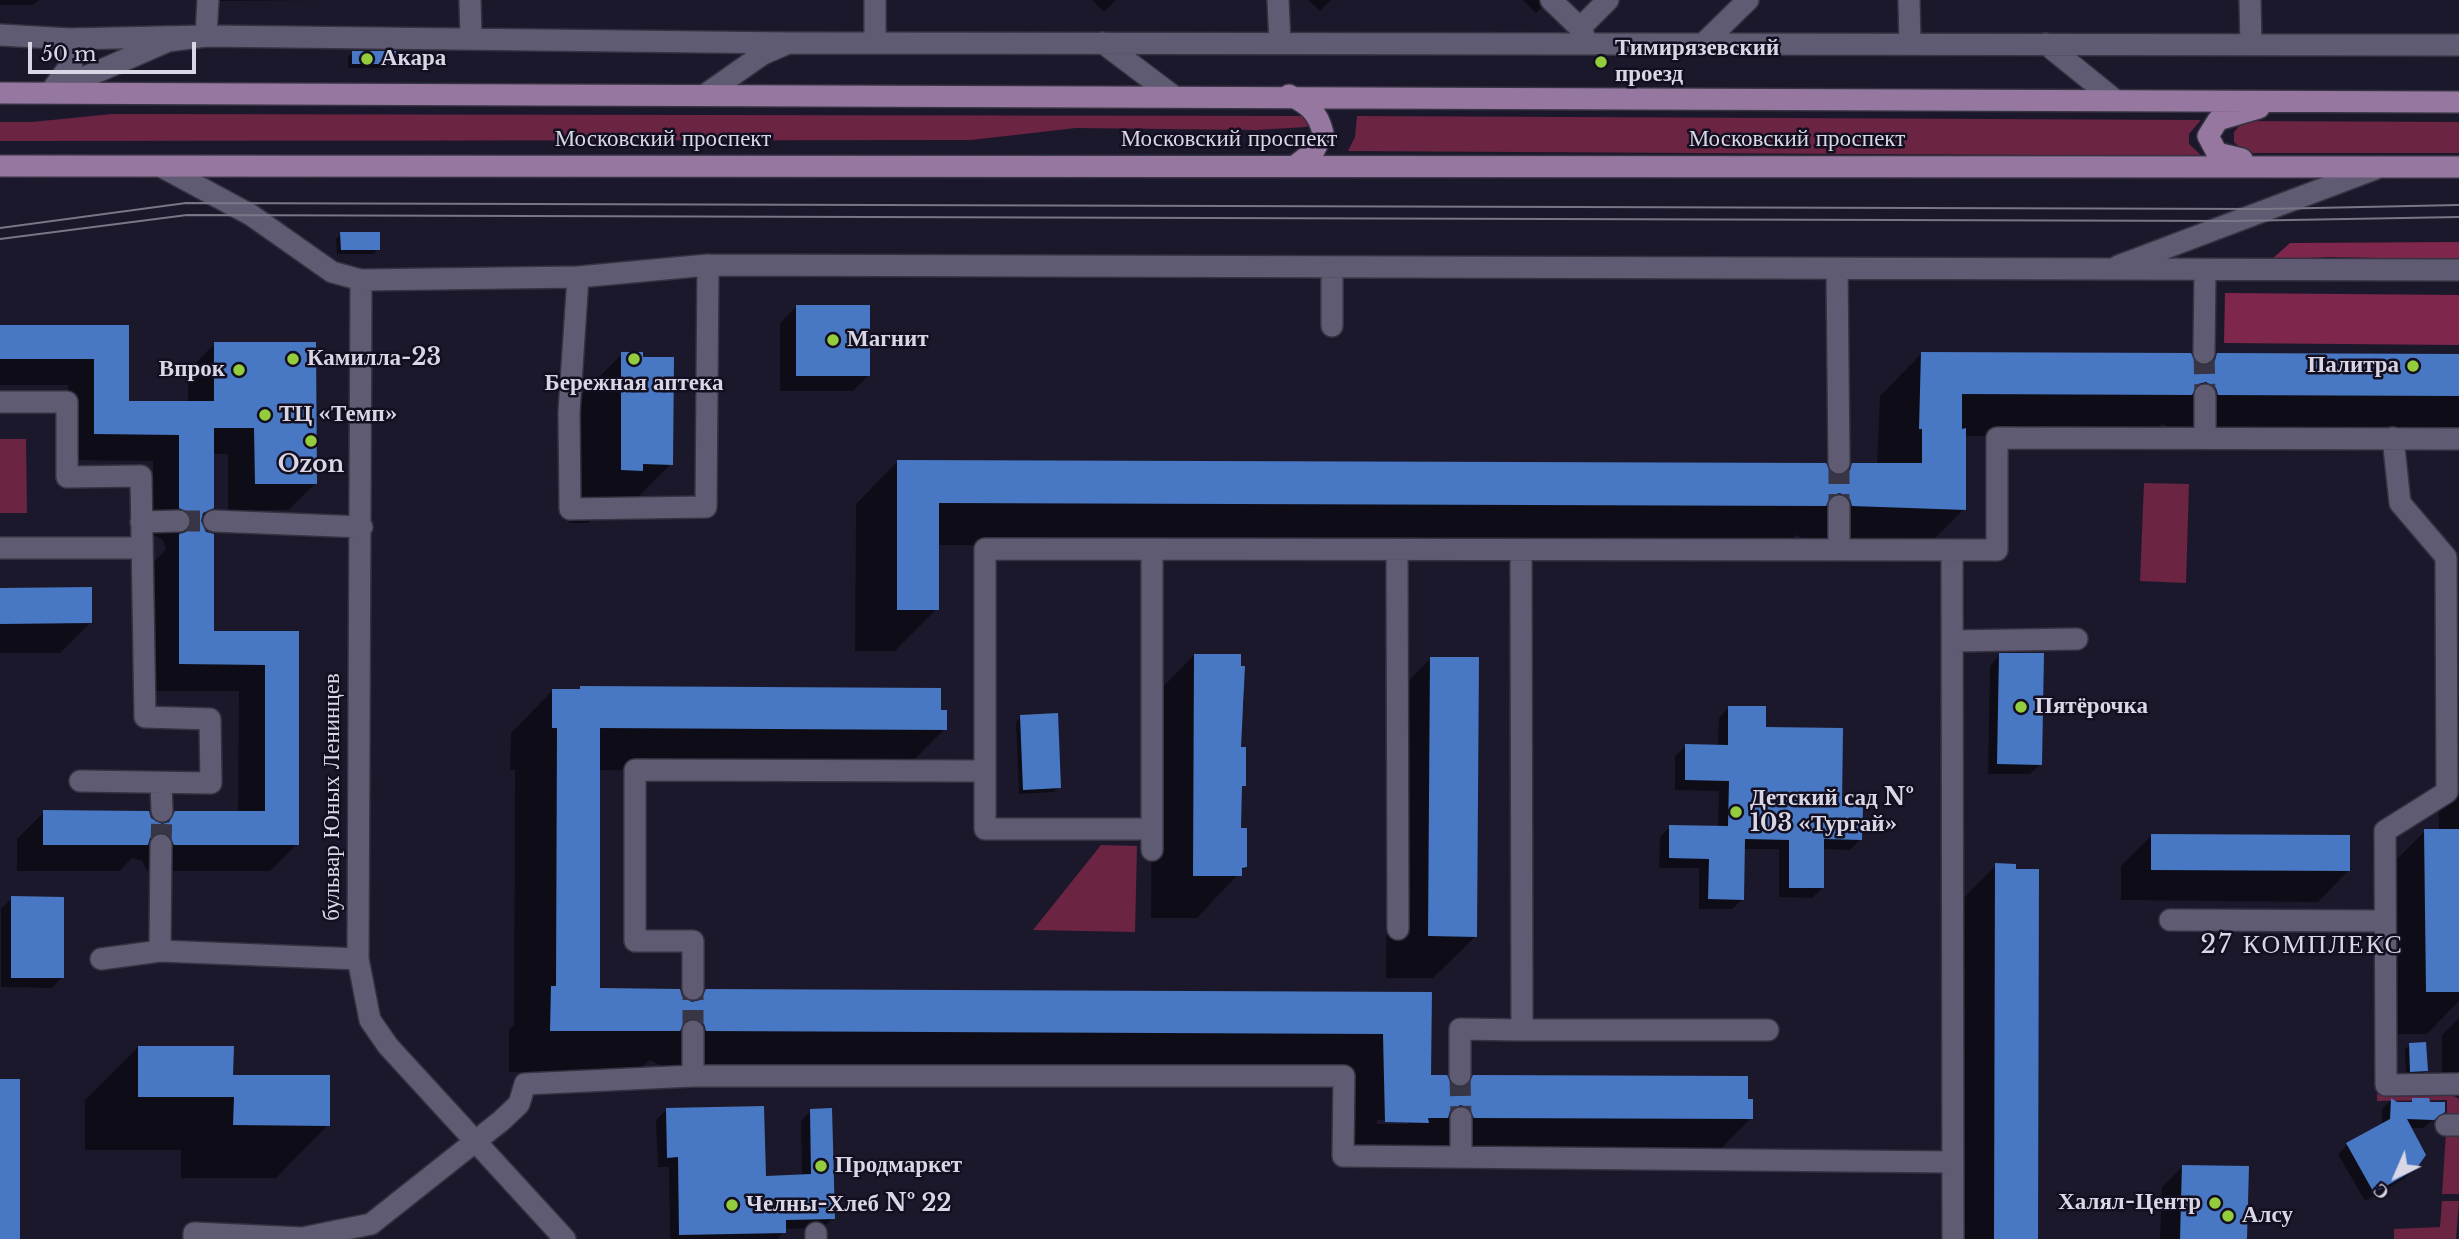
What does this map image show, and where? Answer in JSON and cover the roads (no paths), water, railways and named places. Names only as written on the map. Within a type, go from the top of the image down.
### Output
[{"type":"main road","name":"Московский проспект","points":[[0,93],[1288,95],[2459,102]]},
{"type":"main road","points":[[1288,95],[1306,103],[1320,118],[1323,133],[1314,151],[1294,166]]},
{"type":"main road","points":[[2279,168],[2217,153],[2208,136],[2218,120],[2282,101]]},
{"type":"main road","name":"Московский проспект","points":[[0,166],[2459,167]]},
{"type":"street","points":[[206,36],[208,0]]},
{"type":"street","points":[[470,0],[471,38]]},
{"type":"street","points":[[875,0],[875,43]]},
{"type":"street","points":[[1278,0],[1280,43]]},
{"type":"street","points":[[1551,0],[1584,36]]},
{"type":"street","points":[[1584,36],[1608,0]]},
{"type":"street","points":[[1703,44],[1748,0]]},
{"type":"street","points":[[1909,0],[1910,44]]},
{"type":"street","points":[[2250,0],[2251,44]]},
{"type":"street","points":[[0,35],[70,39],[206,36],[789,43],[1280,43],[1584,36],[1703,44],[2459,45]]},
{"type":"street","points":[[51,92],[168,41],[206,36]]},
{"type":"street","points":[[51,92],[72,63],[70,39]]},
{"type":"street","points":[[706,94],[763,54],[789,43]]},
{"type":"street","points":[[1103,43],[1172,95]]},
{"type":"street","points":[[2046,44],[2115,100]]},
{"type":"street","points":[[162,167],[251,215],[332,272],[361,280],[578,277],[708,265],[2459,270]]},
{"type":"street","points":[[2106,270],[2375,169]]},
{"type":"street","points":[[578,277],[569,412],[570,509],[706,507],[708,265]]},
{"type":"street","points":[[1332,267],[1332,326]]},
{"type":"street","points":[[1837,269],[1839,463]]},
{"type":"street","points":[[2204,353],[2205,271]]},
{"type":"street","name":"бульвар Юных Ленинцев","points":[[361,280],[358,959],[370,1020],[388,1046],[565,1239]]},
{"type":"street","points":[[2205,395],[2205,438]]},
{"type":"street","points":[[0,402],[67,402],[67,477],[141,476],[145,717],[210,719],[211,783],[80,781]]},
{"type":"street","points":[[1152,549],[1151,840],[985,829],[985,549],[1152,549],[1397,550],[1839,550],[1952,551],[1997,550],[1997,438],[2459,439]]},
{"type":"street","points":[[2393,438],[2400,503],[2446,557],[2447,792],[2385,831],[2386,1086],[2459,1084]]},
{"type":"street","points":[[1839,506],[1839,550]]},
{"type":"street","points":[[141,522],[179,520]]},
{"type":"street","points":[[214,521],[362,527]]},
{"type":"street","points":[[0,548],[141,548]]},
{"type":"street","points":[[1397,550],[1398,929]]},
{"type":"street","points":[[1521,550],[1522,1030]]},
{"type":"street","points":[[1952,551],[1953,1239]]},
{"type":"street","points":[[1953,641],[2077,639]]},
{"type":"street","points":[[694,989],[693,941],[635,941],[635,770],[985,771]]},
{"type":"street","points":[[161,783],[162,811]]},
{"type":"street","points":[[160,951],[161,845]]},
{"type":"street","points":[[2170,920],[2385,920]]},
{"type":"street","points":[[101,959],[160,951],[358,959]]},
{"type":"street","points":[[1460,1075],[1460,1029],[1768,1030]]},
{"type":"street","points":[[693,1031],[693,1076]]},
{"type":"street","points":[[194,1239],[194,1233],[302,1238],[371,1224],[477,1142],[519,1104],[525,1084],[693,1076],[1344,1076],[1343,1156],[1953,1162]]},
{"type":"street","points":[[1461,1118],[1461,1156]]},
{"type":"tunnel","points":[[2204,353],[2205,395]]},
{"type":"tunnel","points":[[1839,463],[1839,506]]},
{"type":"tunnel","points":[[179,521],[214,521]]},
{"type":"tunnel","points":[[161,845],[162,811]]},
{"type":"tunnel","points":[[693,989],[693,1031]]},
{"type":"tunnel","points":[[1460,1075],[1461,1118]]},
{"type":"tram line","points":[[0,228],[186,203],[2266,209],[2459,205]]},
{"type":"tram line","points":[[0,239],[187,215],[2234,221],[2459,217]]},
{"type":"place","name":"Акара","points":[[367,59]]},
{"type":"place","name":"Тимирязевский проезд","points":[[1601,62]]},
{"type":"place","name":"Магнит","points":[[833,340]]},
{"type":"place","name":"Камилла-23","points":[[293,359]]},
{"type":"place","name":"Бережная аптека","points":[[634,359]]},
{"type":"place","name":"Палитра","points":[[2413,366]]},
{"type":"place","name":"Впрок","points":[[239,370]]},
{"type":"place","name":"ТЦ «Темп»","points":[[265,415]]},
{"type":"place","name":"Ozon","points":[[311,441]]},
{"type":"place","name":"Пятёрочка","points":[[2021,707]]},
{"type":"place","name":"Детский сад № 103 «Тургай»","points":[[1736,812]]},
{"type":"place","name":"Продмаркет","points":[[821,1166]]},
{"type":"place","name":"Халял-Центр","points":[[2215,1203]]},
{"type":"place","name":"Челны-Хлеб № 22","points":[[732,1205]]},
{"type":"place","name":"Алсу","points":[[2228,1216]]},
{"type":"district","name":"27 КОМПЛЕКС","points":[[2302,946]]}]
